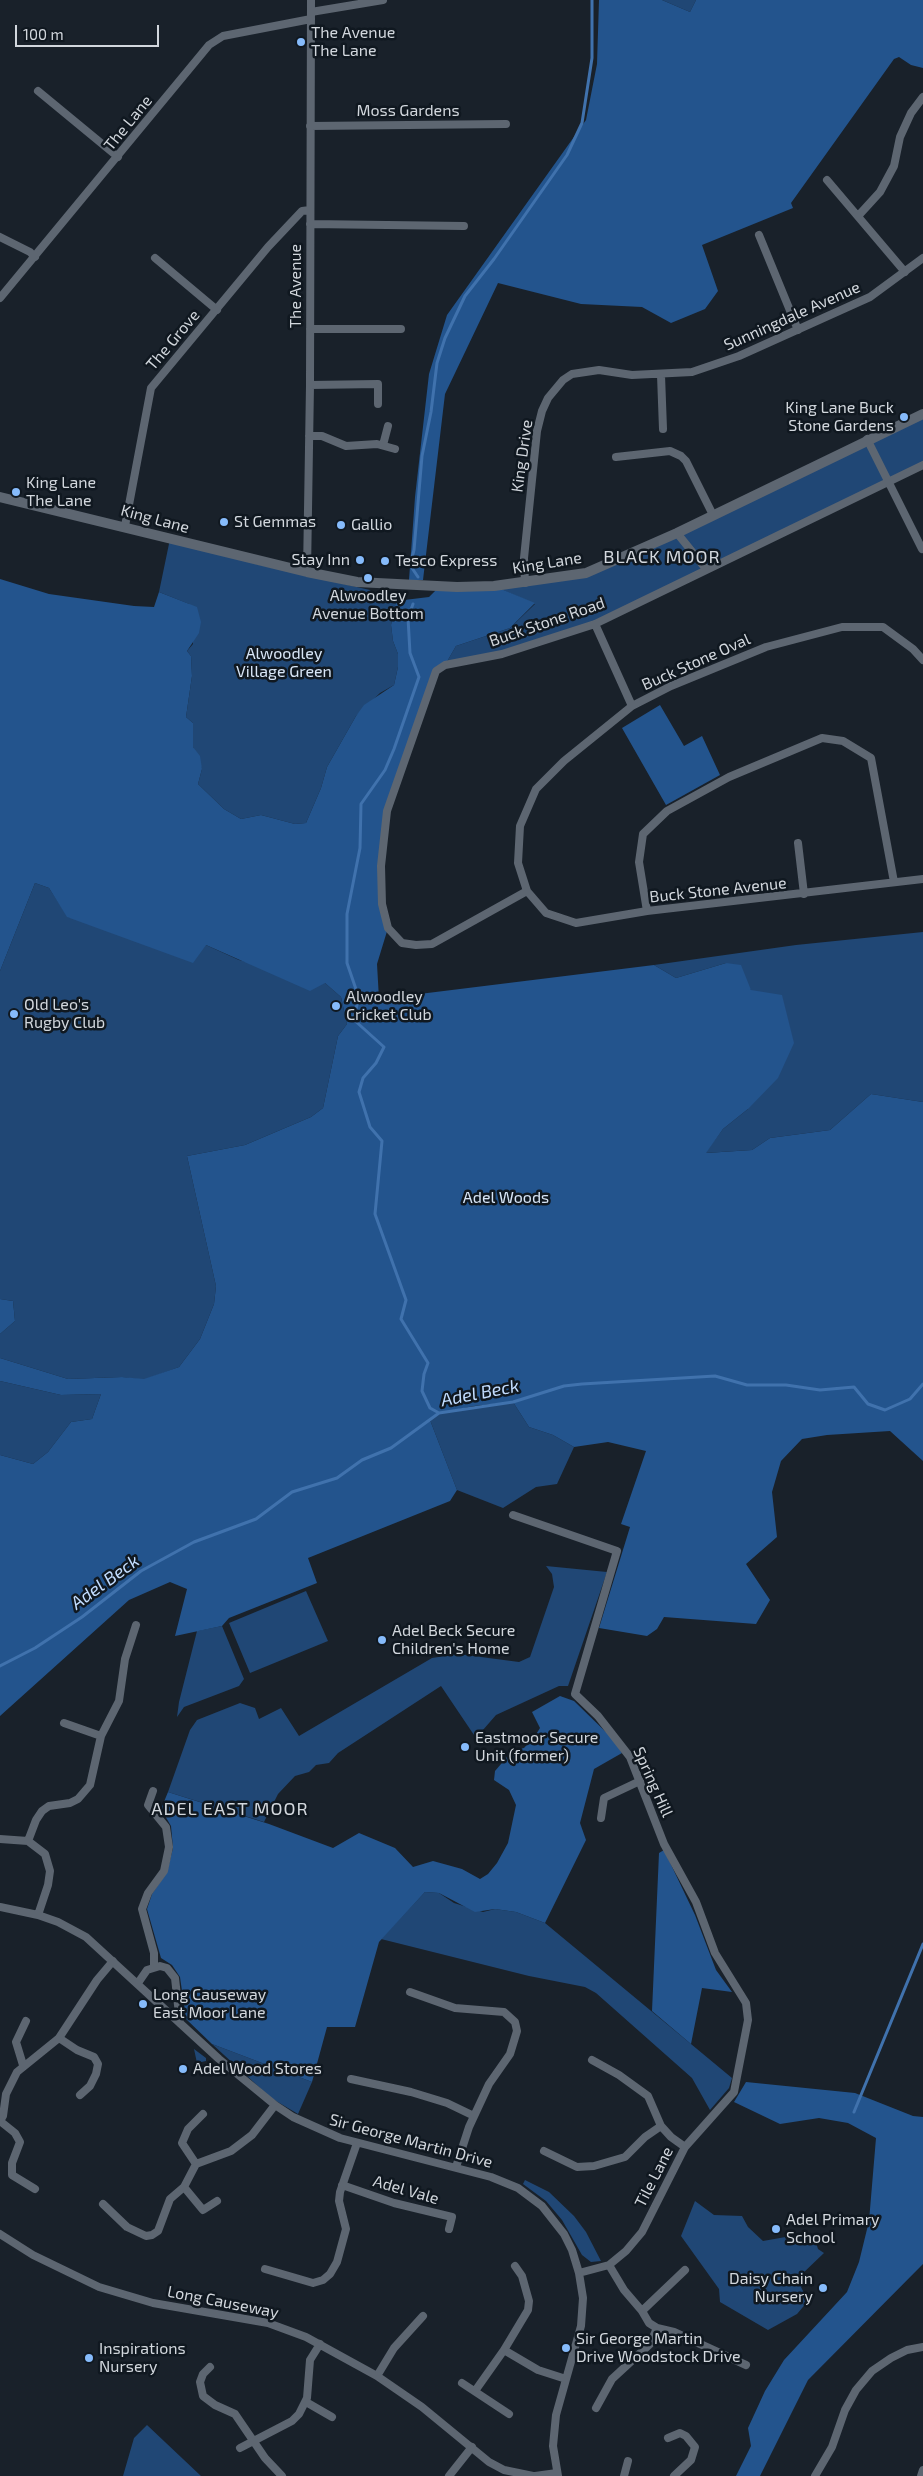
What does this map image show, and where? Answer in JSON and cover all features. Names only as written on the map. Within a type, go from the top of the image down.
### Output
[{"type":"street","name":"The Avenue","points":[[307,572],[310,385],[311,0]]},
{"type":"street","name":"The Lane","points":[[0,298],[118,158],[209,45],[224,36],[384,0]]},
{"type":"street","points":[[38,91],[118,158]]},
{"type":"street","points":[[859,215],[880,192],[894,166],[900,137],[911,113],[923,97]]},
{"type":"street","name":"Moss Gardens","points":[[310,126],[506,124]]},
{"type":"street","points":[[827,180],[859,215],[905,272]]},
{"type":"street","name":"The Grove","points":[[125,526],[151,388],[268,247],[302,211],[310,210]]},
{"type":"street","points":[[310,224],[464,226]]},
{"type":"street","points":[[759,235],[798,330]]},
{"type":"street","points":[[0,237],[30,252],[35,257]]},
{"type":"street","points":[[155,258],[216,310]]},
{"type":"street","name":"Sunningdale Avenue","points":[[661,375],[692,372],[739,356],[798,330],[870,297],[923,258]]},
{"type":"street","points":[[310,329],[400,329]]},
{"type":"street","name":"King Drive","points":[[525,583],[524,558],[536,431],[542,412],[556,387],[572,374],[586,371],[599,370],[632,375],[661,375]]},
{"type":"street","points":[[661,375],[663,429]]},
{"type":"street","points":[[310,385],[378,384],[378,404]]},
{"type":"street","name":"King Lane","points":[[0,496],[125,526],[172,540],[357,582],[457,587],[525,583],[586,573],[677,533],[867,439],[923,414]]},
{"type":"street","points":[[382,445],[388,426]]},
{"type":"street","points":[[309,436],[322,436],[346,446],[382,445],[395,449]]},
{"type":"street","points":[[867,439],[922,549]]},
{"type":"street","points":[[616,457],[670,451],[681,456],[686,461],[713,515]]},
{"type":"street","name":"Buck Stone Road","points":[[526,891],[432,944],[416,946],[402,943],[388,928],[382,904],[381,866],[387,811],[436,671],[445,664],[502,654],[595,624],[923,465]]},
{"type":"street","points":[[677,533],[706,569]]},
{"type":"street","points":[[595,624],[632,706]]},
{"type":"street","name":"Buck Stone Oval","points":[[526,891],[518,863],[520,826],[536,788],[564,761],[632,706],[671,686],[766,647],[842,627],[883,627],[913,649],[923,660]]},
{"type":"street","points":[[646,911],[639,862],[643,834],[667,811],[729,777],[822,738],[843,741],[871,758],[894,882]]},
{"type":"street","points":[[798,842],[804,894]]},
{"type":"street","name":"Buck Stone Avenue","points":[[526,891],[546,913],[576,923],[646,911],[923,879]]},
{"type":"street","name":"Spring Hill","points":[[513,1515],[617,1550],[575,1694],[598,1716],[626,1751],[640,1781],[664,1844],[696,1902],[715,1953],[746,2003],[748,2020],[738,2076]]},
{"type":"street","points":[[28,1841],[36,1820],[42,1811],[49,1806],[70,1803],[86,1793],[90,1786],[101,1736],[116,1710],[126,1653],[136,1624]]},
{"type":"street","points":[[64,1723],[101,1736]]},
{"type":"street","points":[[601,1818],[604,1798],[640,1781]]},
{"type":"street","points":[[153,1791],[148,1806],[166,1827],[169,1848],[164,1871],[148,1893],[142,1909],[154,1953],[154,1967]]},
{"type":"street","points":[[0,1839],[28,1841],[45,1854],[50,1871],[48,1885],[38,1915]]},
{"type":"street","name":"Sir George Martin Drive","points":[[0,1907],[38,1915],[58,1922],[86,1937],[274,2106],[320,2131],[357,2143],[456,2167],[507,2182],[542,2206],[564,2234],[572,2250],[579,2272],[583,2298],[581,2326],[556,2415],[553,2446],[558,2474]]},
{"type":"street","points":[[35,2189],[12,2175],[12,2163],[20,2142],[15,2133],[0,2121],[3,2116],[10,2081],[24,2064],[59,2038],[97,1980],[113,1961]]},
{"type":"street","points":[[138,1983],[147,1970],[160,1966],[167,1968],[175,1978],[180,2023]]},
{"type":"street","points":[[410,1992],[455,2008],[504,2012],[515,2022],[517,2031],[510,2054],[489,2084],[474,2116],[456,2167]]},
{"type":"street","points":[[24,2064],[16,2042],[26,2021]]},
{"type":"street","points":[[59,2038],[77,2050],[94,2057],[98,2064],[96,2074],[90,2086],[80,2095]]},
{"type":"street","points":[[592,2060],[619,2075],[648,2096],[661,2126],[671,2137],[685,2147]]},
{"type":"street","name":"Tile Lane","points":[[579,2272],[609,2265],[626,2251],[642,2232],[685,2147],[727,2102],[734,2092],[738,2076]]},
{"type":"street","points":[[351,2079],[411,2092],[447,2103],[474,2116]]},
{"type":"street","points":[[103,2204],[127,2227],[146,2236],[152,2235],[158,2230],[170,2199],[184,2187],[196,2164],[231,2151],[252,2136],[274,2106]]},
{"type":"street","points":[[196,2164],[182,2143],[188,2129],[203,2114]]},
{"type":"street","points":[[544,2151],[577,2167],[594,2166],[625,2157],[645,2136],[661,2126]]},
{"type":"street","points":[[265,2269],[303,2282],[312,2283],[323,2280],[330,2274],[337,2262],[346,2229],[340,2201],[342,2185],[357,2143]]},
{"type":"street","name":"Adel Vale","points":[[342,2185],[394,2204],[452,2217],[449,2229]]},
{"type":"street","points":[[184,2187],[203,2210],[217,2201]]},
{"type":"street","name":"Long Causeway","points":[[0,2234],[34,2255],[100,2287],[153,2303],[268,2322],[320,2344],[377,2376],[422,2407],[504,2470],[534,2476],[558,2474]]},
{"type":"street","points":[[609,2265],[624,2290],[642,2311],[649,2323],[657,2328],[674,2332],[746,2365]]},
{"type":"street","points":[[475,2391],[504,2350],[528,2310],[528,2301],[522,2276],[515,2266]]},
{"type":"street","points":[[642,2311],[685,2270]]},
{"type":"street","points":[[377,2376],[394,2348],[423,2316]]},
{"type":"street","points":[[596,2408],[612,2379],[650,2344],[657,2328]]},
{"type":"street","points":[[240,2448],[292,2421],[306,2402],[308,2369],[320,2344]]},
{"type":"street","points":[[815,2476],[832,2447],[845,2410],[856,2390],[872,2372],[891,2358],[907,2350],[923,2348]]},
{"type":"street","points":[[504,2350],[538,2370],[566,2380]]},
{"type":"street","points":[[210,2367],[203,2374],[200,2382],[203,2396],[215,2405],[235,2414],[282,2476]]},
{"type":"street","points":[[462,2382],[509,2414]]},
{"type":"street","points":[[306,2402],[332,2417]]},
{"type":"street","points":[[668,2438],[680,2433],[686,2436],[695,2447],[691,2460],[674,2476]]},
{"type":"street","points":[[449,2476],[472,2447]]},
{"type":"street","points":[[624,2476],[628,2461]]},
{"type":"street","points":[[921,2476],[923,2470]]},
{"type":"green space","points":[[599,0],[662,0],[690,12],[696,0],[923,0],[923,68],[911,65],[899,57],[894,59],[791,203],[793,208],[702,245],[718,291],[705,309],[671,323],[642,307],[581,304],[498,283],[445,394],[423,580],[409,580],[415,497],[429,374],[447,315],[586,120],[597,64]]},
{"type":"green space","points":[[662,0],[696,0],[690,12]]},
{"type":"green space","points":[[923,414],[923,465],[595,624],[502,654],[445,665],[456,646],[510,628],[535,604],[494,586],[586,573]]},
{"type":"green space","name":"Alwoodley Village Green","points":[[170,539],[256,564],[370,590],[376,600],[396,601],[391,625],[393,641],[398,654],[398,667],[394,685],[380,693],[356,716],[327,767],[321,788],[306,823],[295,824],[261,815],[241,819],[224,809],[198,784],[202,769],[193,747],[193,723],[186,717],[192,676],[191,656],[187,651],[193,644],[189,604],[159,592]]},
{"type":"green space","name":"Adel Woods","points":[[0,579],[49,594],[134,606],[154,607],[159,592],[197,607],[201,622],[199,633],[187,651],[191,656],[192,676],[186,717],[193,723],[193,747],[200,756],[202,769],[198,784],[224,809],[241,819],[261,815],[295,824],[306,823],[321,788],[327,767],[356,716],[364,705],[394,685],[398,667],[398,654],[393,641],[391,625],[396,601],[429,597],[440,586],[494,586],[535,603],[510,628],[456,646],[445,665],[436,671],[387,811],[381,866],[388,928],[377,964],[379,999],[654,965],[676,978],[726,963],[741,965],[751,990],[782,995],[794,1043],[778,1078],[748,1109],[723,1129],[706,1153],[752,1150],[770,1138],[830,1130],[871,1094],[923,1102],[923,1461],[890,1431],[827,1435],[802,1439],[781,1461],[772,1492],[777,1537],[746,1564],[770,1600],[756,1624],[664,1617],[657,1629],[647,1636],[599,1628],[630,1527],[621,1524],[646,1451],[608,1442],[574,1447],[553,1435],[529,1427],[513,1402],[474,1406],[439,1413],[430,1420],[457,1490],[450,1501],[308,1558],[317,1583],[229,1618],[222,1626],[175,1636],[187,1589],[170,1582],[129,1600],[0,1716],[0,1455],[33,1464],[48,1452],[71,1422],[92,1419],[101,1394],[61,1395],[0,1381],[0,1358],[68,1379],[122,1377],[144,1379],[179,1367],[200,1339],[214,1304],[216,1286],[187,1156],[245,1145],[311,1117],[323,1108],[338,1036],[347,1024],[341,997],[325,983],[310,991],[206,945],[193,963],[67,917],[49,888],[35,883],[0,971]]},
{"type":"green space","points":[[660,705],[684,746],[702,736],[720,775],[666,805],[622,728]]},
{"type":"green space","points":[[35,883],[49,888],[68,917],[206,945],[239,960],[325,983],[341,997],[347,1024],[338,1036],[323,1108],[311,1117],[245,1145],[187,1156],[216,1286],[214,1304],[200,1339],[179,1367],[144,1380],[122,1377],[68,1379],[0,1358],[0,1334],[15,1321],[13,1301],[0,1299],[0,971]]},
{"type":"green space","points":[[923,932],[923,1102],[871,1094],[830,1130],[770,1138],[752,1150],[705,1153],[723,1129],[748,1109],[751,990],[726,963],[676,978],[654,965],[796,945]]},
{"type":"green space","points":[[0,1299],[13,1301],[15,1321],[0,1334]]},
{"type":"green space","points":[[0,1381],[61,1395],[101,1394],[92,1419],[71,1422],[48,1452],[33,1464],[0,1455]]},
{"type":"green space","points":[[513,1402],[529,1427],[553,1435],[574,1447],[557,1484],[536,1487],[503,1508],[457,1490],[430,1420],[439,1413]]},
{"type":"green space","points":[[546,1566],[607,1572],[568,1686],[559,1686],[496,1715],[476,1738],[441,1686],[338,1753],[329,1763],[316,1765],[309,1772],[295,1776],[278,1794],[264,1822],[168,1792],[190,1730],[197,1720],[240,1703],[255,1708],[259,1719],[281,1708],[299,1736],[432,1658],[458,1654],[519,1662],[530,1657],[554,1587],[552,1574]]},
{"type":"green space","points":[[306,1591],[328,1641],[250,1673],[229,1623]]},
{"type":"green space","points":[[222,1626],[244,1679],[239,1686],[184,1707],[177,1717],[197,1631]]},
{"type":"green space","points":[[560,1696],[574,1701],[613,1739],[622,1753],[594,1769],[580,1823],[586,1840],[545,1923],[516,1912],[495,1909],[475,1912],[439,1893],[425,1892],[379,1942],[355,2027],[327,2027],[312,2082],[212,2044],[186,2019],[180,1977],[172,1965],[161,1958],[147,1909],[152,1894],[167,1872],[173,1848],[171,1826],[161,1809],[168,1792],[269,1824],[333,1848],[359,1833],[395,1848],[413,1867],[433,1861],[462,1869],[480,1879],[488,1874],[497,1863],[508,1843],[516,1805],[509,1790],[494,1780],[495,1771],[513,1750],[524,1748],[535,1736],[540,1728],[532,1712]]},
{"type":"green space","points":[[664,1850],[695,1915],[716,1970],[732,1992],[702,1988],[691,2044],[652,2011],[659,1853]]},
{"type":"green space","points":[[425,1892],[439,1893],[454,1903],[483,1912],[495,1909],[516,1912],[545,1923],[732,2078],[729,2088],[710,2110],[692,2078],[596,1993],[585,1987],[529,1976],[381,1939]]},
{"type":"green space","points":[[212,2044],[312,2082],[298,2114],[271,2098]]},
{"type":"green space","points":[[194,2049],[206,2058],[206,2061],[197,2063]]},
{"type":"green space","points":[[746,2082],[855,2093],[913,2116],[923,2117],[923,2264],[808,2380],[760,2476],[736,2476],[751,2446],[748,2428],[765,2391],[784,2360],[847,2292],[859,2262],[869,2221],[876,2138],[848,2123],[819,2118],[780,2124],[734,2102]]},
{"type":"green space","points":[[525,2180],[549,2192],[574,2216],[586,2232],[601,2261],[591,2262],[582,2255],[562,2220],[546,2201],[523,2184]]},
{"type":"green space","points":[[695,2201],[714,2215],[742,2216],[748,2227],[763,2241],[808,2233],[815,2239],[818,2249],[824,2253],[801,2275],[805,2283],[801,2287],[808,2301],[797,2314],[768,2330],[720,2302],[719,2289],[681,2236]]},
{"type":"green space","points":[[147,2425],[201,2476],[123,2476],[134,2438]]},
{"type":"waterway","points":[[418,577],[410,565],[414,550],[422,456],[431,412],[437,363],[445,338],[465,296],[494,259],[567,155],[582,123],[592,58],[592,0]]},
{"type":"waterway","points":[[413,604],[408,618],[410,653],[419,677],[385,770],[361,804],[360,848],[347,914],[347,963],[359,998],[353,1019],[384,1047],[376,1063],[363,1078],[359,1092],[370,1127],[382,1141],[375,1214],[406,1300],[401,1319],[428,1363],[424,1374],[422,1391],[430,1408],[439,1413]]},
{"type":"waterway","name":"Adel Beck","points":[[0,1666],[35,1648],[82,1617],[141,1571],[194,1542],[256,1519],[292,1492],[337,1478],[362,1460],[391,1448],[439,1413],[513,1402],[564,1386],[715,1376],[747,1385],[786,1385],[820,1390],[854,1387],[868,1404],[885,1410],[910,1399],[923,1384]]},
{"type":"waterway","points":[[854,2112],[923,1944]]},
{"type":"place","name":"The Avenue The Lane","points":[[301,42]]},
{"type":"place","name":"King Lane Buck Stone Gardens","points":[[904,417]]},
{"type":"place","name":"King Lane The Lane","points":[[16,492]]},
{"type":"place","name":"St Gemmas","points":[[224,522]]},
{"type":"place","name":"Gallio","points":[[341,525]]},
{"type":"place","name":"Stay Inn","points":[[360,560]]},
{"type":"place","name":"Tesco Express","points":[[385,561]]},
{"type":"place","name":"Alwoodley Avenue Bottom","points":[[368,578]]},
{"type":"place","name":"Alwoodley Cricket Club","points":[[336,1006]]},
{"type":"place","name":"Old Leo's Rugby Club","points":[[14,1014]]},
{"type":"place","name":"Adel Beck Secure Children's Home","points":[[382,1640]]},
{"type":"place","name":"Eastmoor Secure Unit (former)","points":[[465,1747]]},
{"type":"place","name":"Long Causeway East Moor Lane","points":[[143,2004]]},
{"type":"place","name":"Adel Wood Stores","points":[[183,2069]]},
{"type":"place","name":"Adel Primary School","points":[[776,2229]]},
{"type":"place","name":"Daisy Chain Nursery","points":[[823,2288]]},
{"type":"place","name":"Sir George Martin Drive Woodstock Drive","points":[[566,2348]]},
{"type":"place","name":"Inspirations Nursery","points":[[89,2358]]},
{"type":"district","name":"BLACK MOOR","points":[[662,557]]},
{"type":"district","name":"ADEL EAST MOOR","points":[[230,1809]]}]
